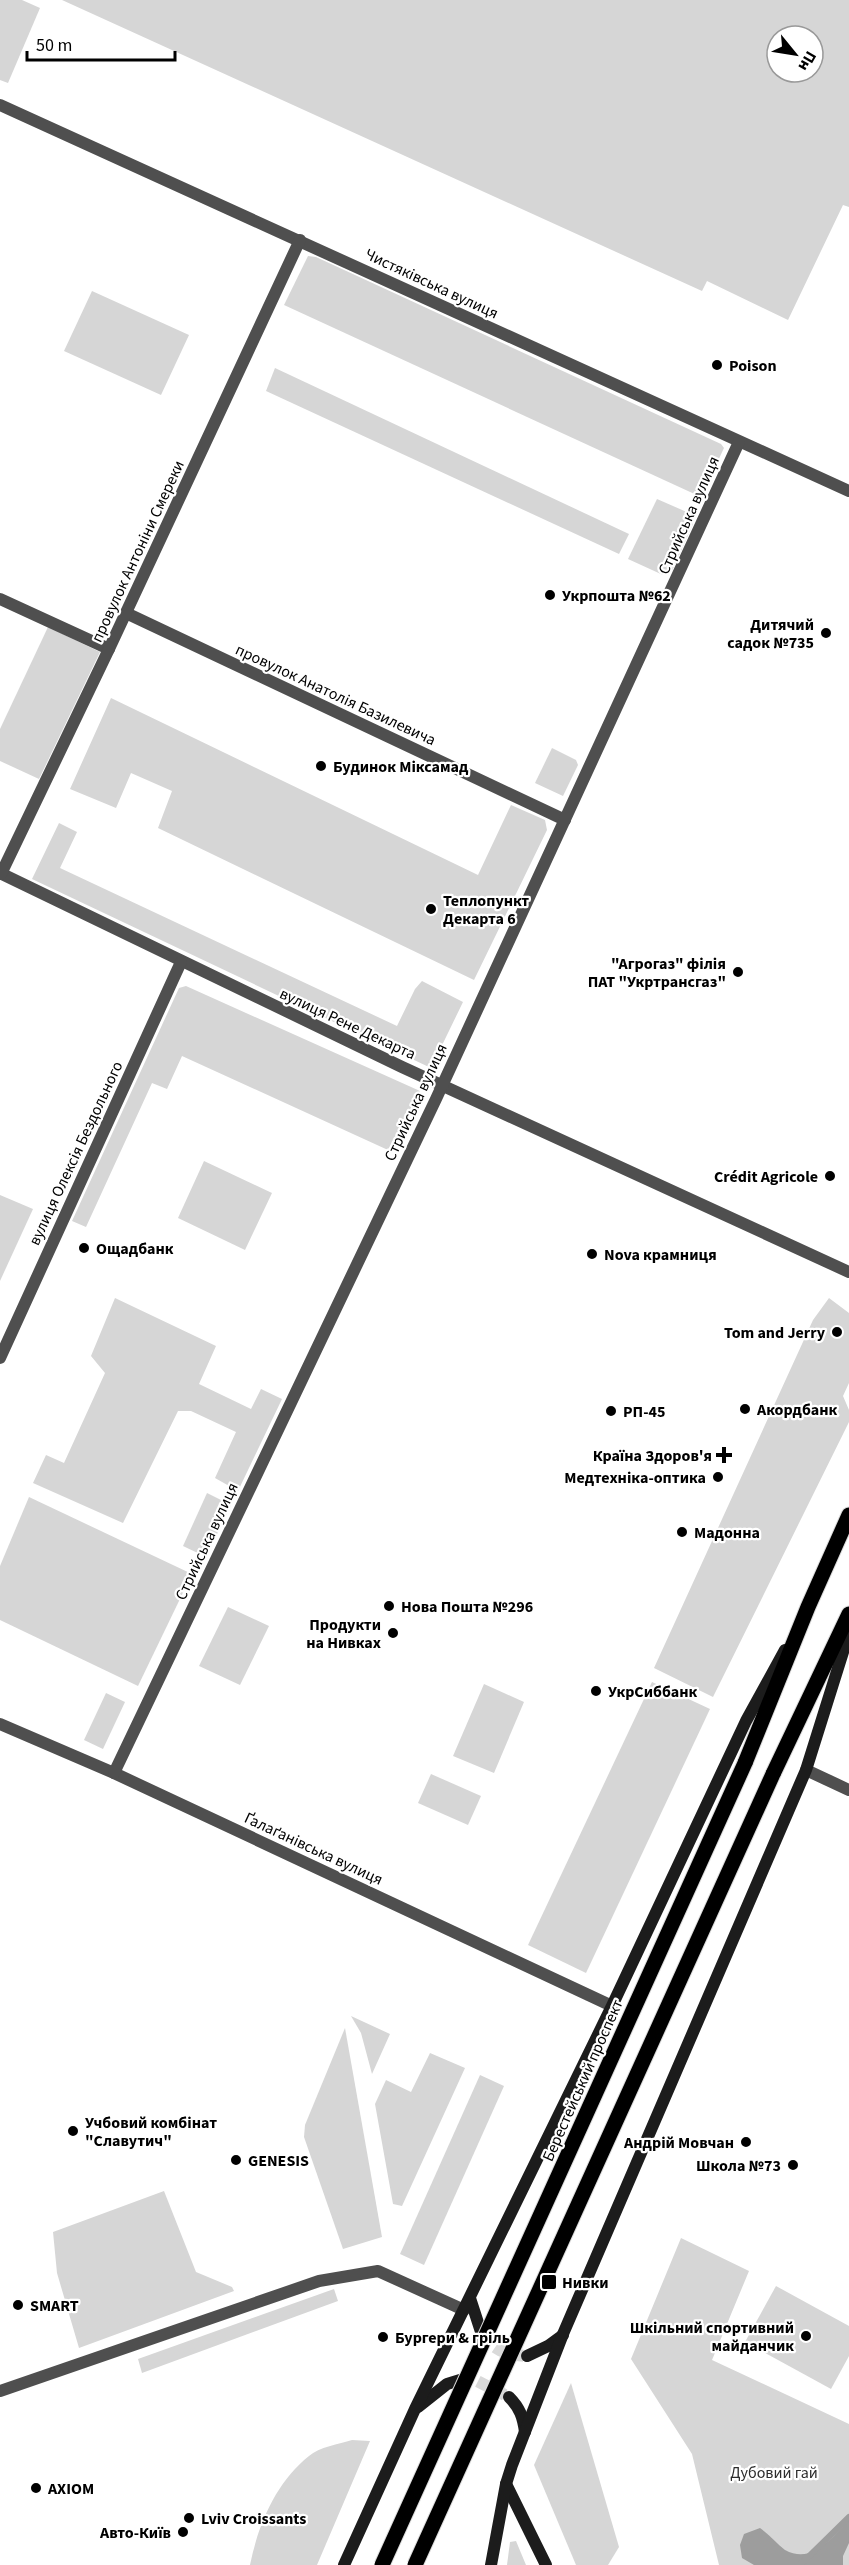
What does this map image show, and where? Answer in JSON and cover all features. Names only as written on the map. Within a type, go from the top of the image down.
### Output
[{"type":"main road","name":"Берестейський проспект","points":[[382,2565],[745,1763],[808,1608],[849,1515]]},
{"type":"main road","name":"Берестейський проспект","points":[[344,2565],[415,2409],[612,2006],[746,1721],[808,1608]]},
{"type":"main road","points":[[415,2565],[773,1774],[849,1614]]},
{"type":"main road","points":[[491,2565],[506,2484],[525,2433],[564,2334],[806,1770],[849,1633]]},
{"type":"main road","points":[[470,2298],[482,2335]]},
{"type":"main road","points":[[527,2356],[548,2346],[564,2334]]},
{"type":"main road","points":[[415,2409],[447,2384],[460,2380]]},
{"type":"main road","points":[[508,2397],[517,2405],[523,2418],[525,2433]]},
{"type":"main road","points":[[506,2484],[546,2565]]},
{"type":"street","name":"Чистяківська вулиця","points":[[0,105],[849,490]]},
{"type":"street","name":"провулок Антоніни Смереки","points":[[0,873],[109,649],[300,240]]},
{"type":"street","name":"Стрийська вулиця","points":[[114,1773],[442,1085],[739,442]]},
{"type":"street","points":[[0,599],[109,649]]},
{"type":"street","name":"провулок Анатолія Базилевича","points":[[126,613],[565,820]]},
{"type":"street","name":"вулиця Рене Декарта","points":[[0,873],[181,962],[442,1085],[849,1272]]},
{"type":"street","name":"вулиця Олексія Бездольного","points":[[0,1358],[181,962]]},
{"type":"street","name":"Ґалаґанівська вулиця","points":[[0,1724],[114,1773],[612,2006]]},
{"type":"street","points":[[806,1770],[849,1790]]},
{"type":"street","points":[[0,2391],[319,2280],[378,2271],[464,2310]]},
{"type":"green space","points":[[0,0],[22,0],[40,8],[8,83],[0,80]]},
{"type":"green space","points":[[62,0],[849,0],[849,207],[843,205],[788,320],[707,281],[702,291]]},
{"type":"green space","points":[[308,256],[316,257],[721,444],[724,448],[701,497],[284,305]]},
{"type":"green space","points":[[92,291],[189,335],[161,395],[64,351]]},
{"type":"green space","points":[[275,368],[629,534],[619,554],[266,391]]},
{"type":"green space","points":[[657,499],[689,513],[693,524],[672,571],[663,575],[628,559]]},
{"type":"green space","points":[[48,627],[100,652],[39,779],[0,761],[0,729]]},
{"type":"green space","points":[[111,698],[478,875],[511,805],[545,820],[547,830],[474,980],[158,828],[172,791],[131,773],[116,808],[70,789]]},
{"type":"green space","points":[[552,748],[576,760],[578,765],[563,796],[535,783]]},
{"type":"green space","points":[[59,823],[77,832],[60,868],[397,1026],[415,989],[422,981],[463,1002],[431,1068],[32,879]]},
{"type":"green space","points":[[186,986],[420,1091],[388,1150],[182,1056],[167,1089],[152,1083],[86,1227],[72,1221],[179,988]]},
{"type":"green space","points":[[204,1161],[272,1193],[245,1250],[178,1218]]},
{"type":"green space","points":[[0,1195],[33,1209],[0,1281]]},
{"type":"green space","points":[[115,1298],[216,1346],[199,1384],[251,1409],[261,1389],[282,1399],[238,1491],[215,1478],[236,1432],[191,1411],[178,1411],[123,1523],[33,1483],[46,1455],[64,1463],[105,1373],[91,1356]]},
{"type":"green space","points":[[829,1298],[849,1313],[849,1383],[843,1396],[849,1410],[849,1422],[713,1697],[654,1668],[813,1320]]},
{"type":"green space","points":[[207,1493],[231,1505],[206,1557],[183,1546]]},
{"type":"green space","points":[[29,1497],[192,1574],[138,1686],[0,1620],[0,1566]]},
{"type":"green space","points":[[228,1607],[269,1626],[240,1685],[199,1666]]},
{"type":"green space","points":[[652,1682],[710,1709],[586,1973],[528,1945]]},
{"type":"green space","points":[[484,1684],[524,1702],[494,1773],[453,1756]]},
{"type":"green space","points":[[106,1693],[125,1702],[103,1749],[84,1740]]},
{"type":"green space","points":[[431,1774],[481,1796],[468,1825],[418,1803]]},
{"type":"green space","points":[[351,2016],[390,2034],[372,2074],[361,2033]]},
{"type":"green space","points":[[345,2028],[382,2237],[343,2249],[304,2137],[305,2125]]},
{"type":"green space","points":[[430,2053],[465,2068],[402,2206],[393,2204],[375,2104],[386,2080],[411,2092]]},
{"type":"green space","points":[[480,2075],[504,2086],[424,2265],[400,2254]]},
{"type":"green space","points":[[164,2191],[196,2272],[232,2287],[234,2291],[79,2348],[57,2273],[53,2232]]},
{"type":"green space","name":"Дубовий гай","points":[[681,2238],[749,2271],[712,2360],[849,2424],[849,2565],[719,2565],[692,2454],[631,2359]]},
{"type":"green space","points":[[776,2286],[849,2326],[849,2356],[831,2389],[745,2342]]},
{"type":"green space","points":[[334,2289],[338,2301],[142,2373],[138,2359]]},
{"type":"green space","points":[[571,2383],[619,2547],[608,2565],[576,2565],[534,2465]]},
{"type":"green space","points":[[352,2440],[370,2441],[317,2565],[250,2565],[263,2520],[287,2478],[313,2453]]},
{"type":"green space","points":[[516,2541],[526,2565],[507,2565],[510,2542]]},
{"type":"shaded area","points":[[849,2520],[849,2543],[843,2556],[843,2565],[754,2565],[742,2558],[740,2545],[744,2534],[760,2528],[785,2550],[795,2554],[804,2554],[812,2552],[828,2541]]},
{"type":"waterway","points":[[800,2565],[849,2517]]},
{"type":"tunnel","points":[[482,2335],[502,2351],[527,2356]]},
{"type":"tunnel","points":[[460,2380],[477,2381],[509,2397]]},
{"type":"place","name":"Poison","points":[[717,365]]},
{"type":"place","name":"Укрпошта №62","points":[[550,595]]},
{"type":"place","name":"Дитячий садок №735","points":[[826,633]]},
{"type":"place","name":"Будинок Міксамад","points":[[321,766]]},
{"type":"place","name":"Теплопункт Декарта 6","points":[[431,909]]},
{"type":"place","name":"\"Агрогаз\" філія ПАТ \"Укртрансгаз\"","points":[[738,972]]},
{"type":"place","name":"Crédit Agricole","points":[[830,1176]]},
{"type":"place","name":"Ощадбанк","points":[[84,1248]]},
{"type":"place","name":"Nova крамниця","points":[[592,1254]]},
{"type":"place","name":"Tom and Jerry","points":[[837,1332]]},
{"type":"place","name":"Акордбанк","points":[[745,1409]]},
{"type":"place","name":"РП-45","points":[[611,1411]]},
{"type":"place","name":"Країна Здоров'я","points":[[724,1455]]},
{"type":"place","name":"Медтехніка-оптика","points":[[718,1477]]},
{"type":"place","name":"Мадонна","points":[[682,1532]]},
{"type":"place","name":"Нова Пошта №296","points":[[389,1606]]},
{"type":"place","name":"Продукти на Нивках","points":[[393,1633]]},
{"type":"place","name":"УкрСиббанк","points":[[596,1691]]},
{"type":"place","name":"Учбовий комбінат \"Славутич\"","points":[[73,2131]]},
{"type":"place","name":"Андрій Мовчан","points":[[746,2142]]},
{"type":"place","name":"GENESIS","points":[[236,2160]]},
{"type":"place","name":"Школа №73","points":[[793,2165]]},
{"type":"place","name":"Нивки","points":[[549,2282]]},
{"type":"place","name":"SMART","points":[[18,2305]]},
{"type":"place","name":"Шкільний спортивний майданчик","points":[[806,2336]]},
{"type":"place","name":"Бургери & гріль","points":[[383,2337]]},
{"type":"place","name":"AXIOM","points":[[36,2488]]},
{"type":"place","name":"Lviv Croissants","points":[[189,2518]]},
{"type":"place","name":"Авто-Київ","points":[[183,2532]]}]
